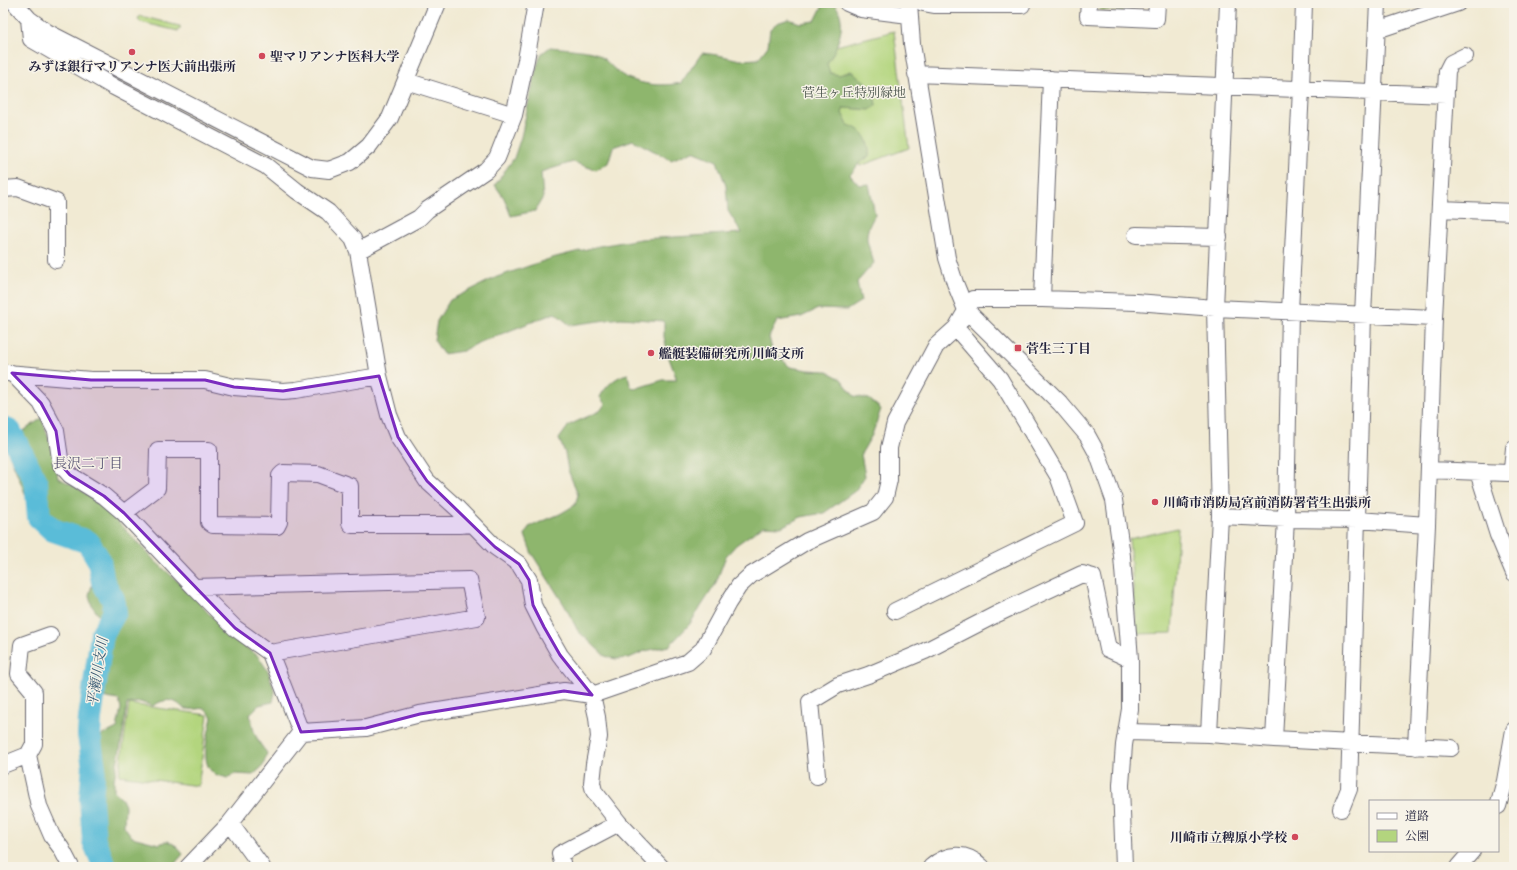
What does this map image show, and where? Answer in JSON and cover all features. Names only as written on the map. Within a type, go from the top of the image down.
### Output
[{"type":"street","points":[[15,3],[29,19],[47,32],[312,168],[329,170],[350,162],[369,146],[390,118],[438,3]]},
{"type":"street","points":[[358,251],[419,218],[427,210],[486,170],[497,158],[514,115],[536,3]]},
{"type":"street","points":[[847,3],[861,9],[909,9],[916,74],[947,258],[966,310],[1060,403],[1087,435],[1098,455],[1114,500],[1124,585],[1130,659],[1130,709],[1122,762],[1121,784],[1124,867]]},
{"type":"street","points":[[923,3],[934,5],[1022,5],[1022,3]]},
{"type":"street","points":[[1089,3],[1088,16],[1156,19],[1157,3]]},
{"type":"street","points":[[1209,734],[1220,516],[1215,308],[1228,3]]},
{"type":"street","points":[[1274,739],[1286,519],[1290,311],[1304,3]]},
{"type":"street","points":[[1341,809],[1349,789],[1363,315],[1378,3]]},
{"type":"street","points":[[1377,30],[1458,3]]},
{"type":"street","points":[[29,19],[31,39],[114,87],[266,166],[297,191],[328,212],[353,239],[358,251],[379,376],[398,437],[428,481],[495,547],[519,564],[529,580],[533,605],[544,627],[560,655],[592,695],[597,717],[598,737],[592,783],[594,791],[619,823],[661,867]]},
{"type":"street","points":[[1416,746],[1427,525],[1434,318],[1447,72],[1451,63],[1465,56]]},
{"type":"street","points":[[916,74],[1446,95]]},
{"type":"street","points":[[1042,298],[1051,79]]},
{"type":"street","points":[[406,81],[514,115]]},
{"type":"street","points":[[3,189],[18,188],[56,202],[56,260]]},
{"type":"street","points":[[1440,209],[1514,212]]},
{"type":"street","points":[[1136,235],[1219,237]]},
{"type":"street","points":[[188,867],[230,823],[301,732],[366,728],[420,714],[564,691],[592,695],[688,662],[702,649],[728,603],[740,586],[751,575],[807,541],[873,512],[885,497],[888,480],[889,448],[895,423],[936,346],[956,328],[966,310],[975,299],[1042,298],[1434,318]]},
{"type":"street","points":[[895,611],[1075,523],[1058,476],[1000,379],[956,328]]},
{"type":"street","points":[[8,373],[91,380],[205,380],[234,387],[283,391],[379,376]]},
{"type":"street","points":[[8,373],[41,404],[56,431],[61,465],[70,475],[104,496],[124,513],[235,628],[270,653],[301,732]]},
{"type":"street","points":[[1429,470],[1508,473],[1512,469],[1514,448]]},
{"type":"street","points":[[124,513],[157,488],[158,450],[209,450],[209,522],[213,525],[277,526],[279,522],[280,476],[283,473],[318,474],[350,486],[350,523],[352,525],[472,524]]},
{"type":"street","points":[[1478,472],[1498,535],[1514,572]]},
{"type":"street","points":[[1220,516],[1358,520],[1427,525]]},
{"type":"street","points":[[817,776],[810,702],[838,685],[868,675],[925,651],[997,614],[1082,574],[1093,577],[1108,649],[1130,659]]},
{"type":"street","points":[[194,587],[469,580],[477,617],[270,653]]},
{"type":"street","points":[[3,765],[28,755],[34,744],[34,692],[19,674],[22,645],[50,635]]},
{"type":"street","points":[[1499,802],[1505,781],[1514,730]]},
{"type":"street","points":[[1127,732],[1209,734],[1274,739],[1451,748]]},
{"type":"street","points":[[28,755],[39,806],[52,836],[61,848],[71,867]]},
{"type":"street","points":[[230,823],[262,867]]},
{"type":"street","points":[[563,867],[560,854],[619,823]]},
{"type":"street","points":[[1458,867],[1471,852]]},
{"type":"street","points":[[931,867],[938,861],[950,856],[970,858],[982,867]]},
{"type":"highlighted area","points":[[12,373],[91,380],[205,380],[234,387],[283,391],[379,376],[398,437],[412,459],[427,481],[495,547],[519,564],[529,580],[533,605],[544,627],[560,655],[592,695],[564,691],[420,714],[366,728],[301,732],[270,653],[235,628],[124,513],[104,496],[70,475],[61,465],[56,431],[41,403]]},
{"type":"green space","name":"艦艇装備研究所 川崎支所","points":[[824,3],[834,3],[841,18],[838,42],[827,64],[830,73],[839,75],[851,71],[873,88],[876,105],[870,110],[844,108],[842,113],[848,125],[858,129],[867,141],[869,157],[861,161],[850,175],[859,185],[869,184],[875,215],[868,229],[867,239],[874,263],[857,282],[861,301],[847,310],[818,309],[801,317],[777,321],[769,337],[772,350],[790,367],[826,371],[841,379],[854,396],[869,399],[881,409],[872,435],[861,454],[865,476],[855,491],[824,513],[801,517],[781,527],[763,526],[736,545],[726,556],[715,585],[689,625],[669,646],[645,651],[629,658],[616,659],[605,656],[578,631],[565,606],[532,554],[525,535],[529,527],[560,514],[575,505],[578,495],[568,470],[565,453],[559,439],[569,425],[600,411],[605,404],[600,397],[611,382],[628,374],[630,385],[634,389],[663,380],[677,380],[669,358],[664,337],[664,321],[621,318],[570,325],[555,313],[478,343],[463,351],[443,354],[434,340],[437,321],[450,300],[497,277],[552,258],[599,246],[641,239],[742,233],[728,211],[726,186],[717,161],[693,151],[671,160],[633,140],[613,147],[608,163],[596,170],[573,162],[541,172],[543,197],[535,211],[511,216],[504,198],[495,185],[514,158],[521,137],[541,54],[550,47],[591,52],[602,57],[619,73],[633,80],[657,85],[681,83],[702,53],[740,60],[758,59],[768,46],[770,29],[777,23],[789,19],[800,23],[815,21]]},
{"type":"green space","points":[[1096,3],[1123,3],[1123,11],[1101,10]]},
{"type":"green space","points":[[141,16],[180,26],[180,30],[178,31],[140,22],[138,18]]},
{"type":"green space","name":"菅生ヶ丘特別緑地","points":[[894,31],[909,148],[860,166],[759,66]]},
{"type":"green space","points":[[42,418],[54,455],[58,478],[75,486],[106,509],[156,562],[193,595],[208,613],[220,623],[232,637],[258,656],[268,671],[275,692],[273,702],[259,705],[250,714],[256,735],[260,744],[267,753],[263,766],[253,775],[235,774],[227,778],[215,774],[207,763],[206,747],[212,717],[206,710],[201,708],[186,709],[174,701],[168,700],[153,706],[140,702],[127,704],[114,780],[114,791],[121,797],[125,806],[124,826],[132,837],[159,844],[168,841],[175,845],[183,854],[172,867],[99,867],[91,849],[87,823],[89,788],[84,765],[83,751],[96,738],[117,728],[121,708],[119,700],[106,698],[101,690],[106,639],[101,618],[92,606],[89,595],[93,582],[91,563],[81,550],[68,541],[51,536],[36,528],[33,513],[8,451],[19,434]]},
{"type":"green space","points":[[1178,528],[1172,633],[1137,634],[1129,539]]},
{"type":"green space","points":[[129,704],[208,715],[198,786],[119,775]]},
{"type":"waterway","name":"平瀬川支川","points":[[3,428],[10,432],[36,481],[39,517],[53,530],[88,542],[99,560],[103,582],[113,599],[115,612],[102,634],[89,735],[94,767],[91,799],[94,841],[105,867]]},
{"type":"place","name":"みずほ銀行マリアンナ医大前出張所","points":[[132,52]]},
{"type":"place","name":"聖マリアンナ医科大学","points":[[262,56]]},
{"type":"place","name":"菅生三丁目","points":[[1018,348]]},
{"type":"place","name":"艦艇装備研究所 川崎支所","points":[[651,353]]},
{"type":"place","name":"川崎市消防局宮前消防署菅生出張所","points":[[1155,502]]},
{"type":"place","name":"川崎市立稗原小学校","points":[[1295,837]]},
{"type":"district","name":"長沢二丁目","points":[[88,463]]}]
